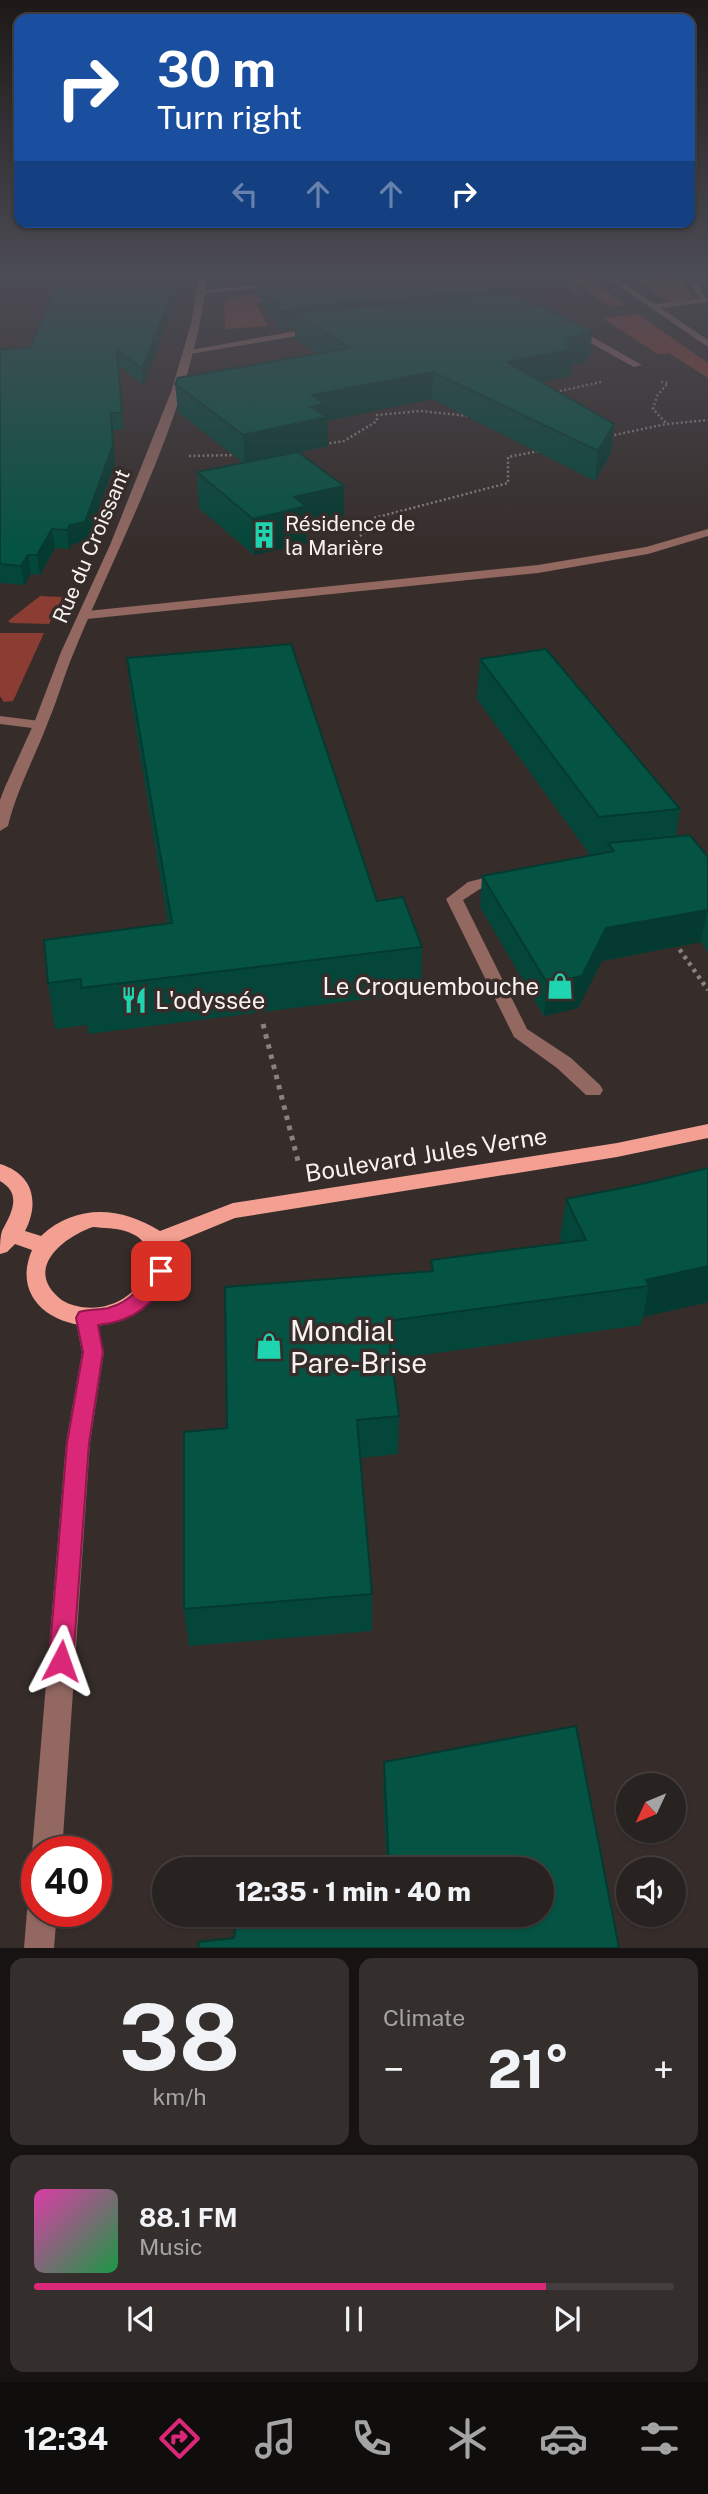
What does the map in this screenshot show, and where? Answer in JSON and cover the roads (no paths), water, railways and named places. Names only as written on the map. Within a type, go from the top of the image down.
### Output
[{"type":"main road","name":"Boulevard Jules Verne","points":[[156,1241],[233,1211],[618,1150],[708,1131]]},
{"type":"main road","points":[[0,1171],[19,1187],[25,1202],[22,1218],[7,1240],[45,1246]]},
{"type":"main road","points":[[93,1219],[130,1222],[145,1230],[156,1241],[162,1255],[161,1271],[154,1286],[143,1299],[126,1310],[86,1318],[67,1314],[50,1305],[39,1292],[34,1278],[37,1261],[45,1246],[58,1233],[93,1219]]},
{"type":"street","name":"Rue du Croissant","points":[[0,826],[5,802],[40,725],[77,630],[87,614],[118,541],[184,368]]},
{"type":"street","points":[[87,614],[538,569],[648,550],[708,532]]},
{"type":"street","points":[[0,720],[40,725]]},
{"type":"street","points":[[522,874],[474,885],[454,900],[520,1033],[564,1063],[593,1090]]},
{"type":"street","points":[[48,1836],[78,1443],[93,1352],[86,1318]]},
{"type":"street","points":[[39,1948],[41,1927]]},
{"type":"place","name":"Résidence de la Marière","points":[[264,535]]},
{"type":"place","name":"Le Croquembouche","points":[[560,986]]},
{"type":"place","name":"L'odyssée","points":[[134,1000]]},
{"type":"place","name":"Mondial Pare-Brise","points":[[269,1346]]}]
